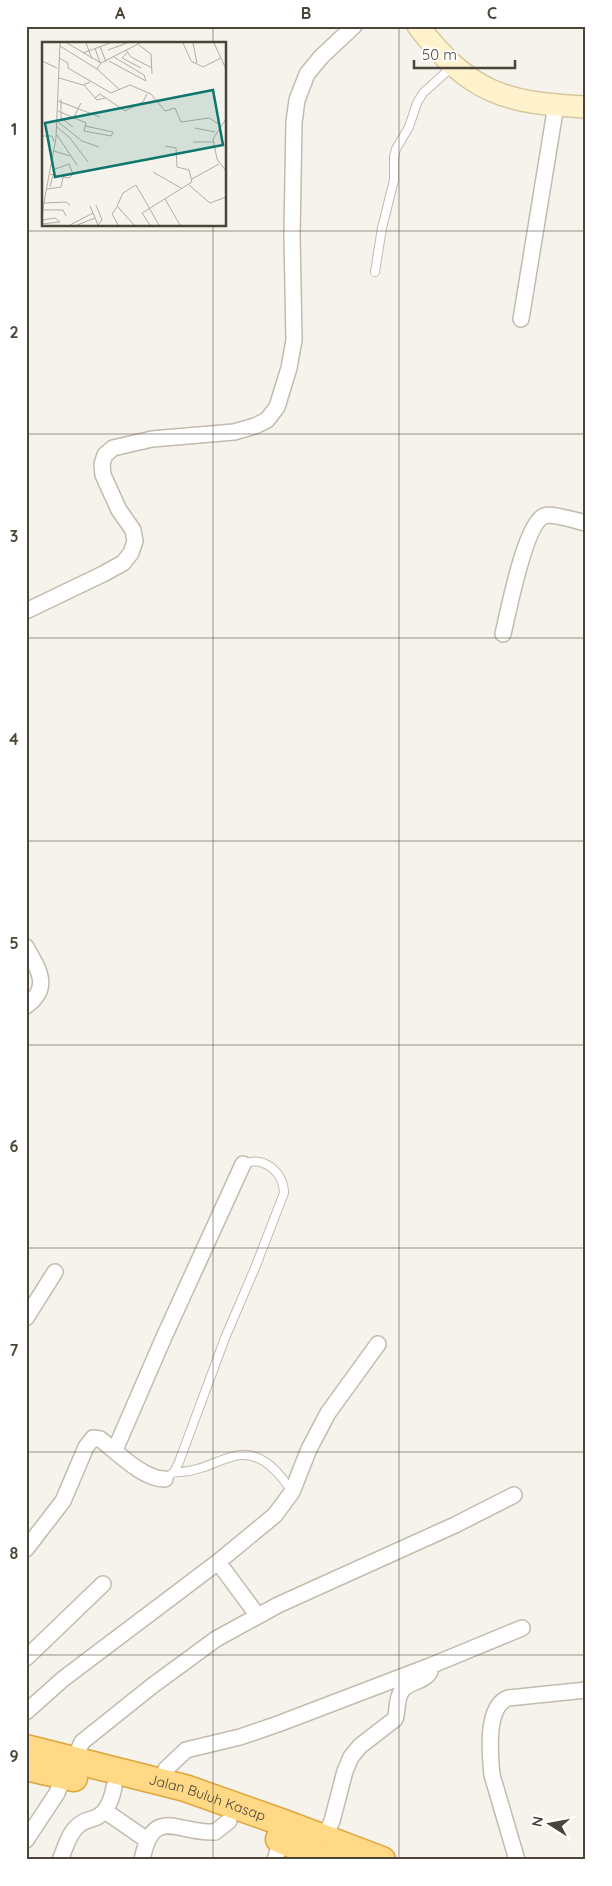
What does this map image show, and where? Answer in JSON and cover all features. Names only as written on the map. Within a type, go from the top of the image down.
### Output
[{"type":"highway","name":"Jalan Buluh Kasap","points":[[26,1748],[114,1787],[229,1821],[278,1850],[327,1849],[382,1860]]},
{"type":"highway","name":"Jalan Buluh Kasap","points":[[26,1767],[69,1768],[160,1781],[216,1798],[327,1849]]},
{"type":"main road","points":[[418,26],[453,66],[475,84],[497,94],[527,102],[586,107]]},
{"type":"street","points":[[26,611],[103,574],[123,562],[131,553],[135,540],[133,530],[118,510],[104,475],[102,464],[105,455],[113,448],[152,439],[234,432],[268,420],[277,406],[290,368],[294,340],[292,243],[294,122],[297,100],[307,74],[321,57],[354,26]]},
{"type":"street","points":[[521,319],[556,105]]},
{"type":"street","points":[[503,634],[513,588],[525,549],[536,524],[542,517],[549,515],[586,523]]},
{"type":"street","points":[[26,947],[42,979],[38,995],[26,1006]]},
{"type":"street","points":[[115,1450],[243,1164]]},
{"type":"street","points":[[26,1318],[54,1272]]},
{"type":"street","points":[[26,1712],[63,1679],[218,1562],[274,1515],[292,1492],[309,1449],[328,1413],[378,1344]]},
{"type":"street","points":[[26,1549],[63,1501],[93,1438],[100,1440],[115,1450],[148,1475],[158,1479],[169,1476]]},
{"type":"street","points":[[26,1840],[53,1800],[82,1742],[123,1708],[216,1639],[326,1582],[455,1525],[514,1495]]},
{"type":"street","points":[[218,1562],[258,1616]]},
{"type":"street","points":[[26,1658],[103,1584]]},
{"type":"street","points":[[160,1781],[166,1769],[186,1750],[245,1735],[430,1666],[522,1628]]},
{"type":"street","points":[[327,1849],[332,1820],[345,1771],[351,1757],[360,1746],[395,1719],[400,1694],[404,1688],[427,1678],[430,1666]]},
{"type":"street","points":[[518,1860],[492,1775],[490,1762],[490,1728],[498,1705],[502,1700],[508,1698],[586,1690]]},
{"type":"street","points":[[60,1860],[72,1833],[78,1825],[105,1811],[110,1804],[114,1787]]},
{"type":"street","points":[[105,1811],[147,1840]]},
{"type":"street","points":[[142,1860],[147,1840],[155,1829],[164,1825],[215,1832],[229,1821]]},
{"type":"lane","points":[[374,272],[382,228],[394,180],[396,149],[409,127],[417,103],[423,93],[453,66]]},
{"type":"lane","points":[[169,1476],[284,1193],[284,1183],[271,1167],[260,1162],[250,1161],[243,1164]]},
{"type":"lane","points":[[169,1476],[240,1455],[251,1455],[265,1461],[282,1476],[292,1492]]}]
